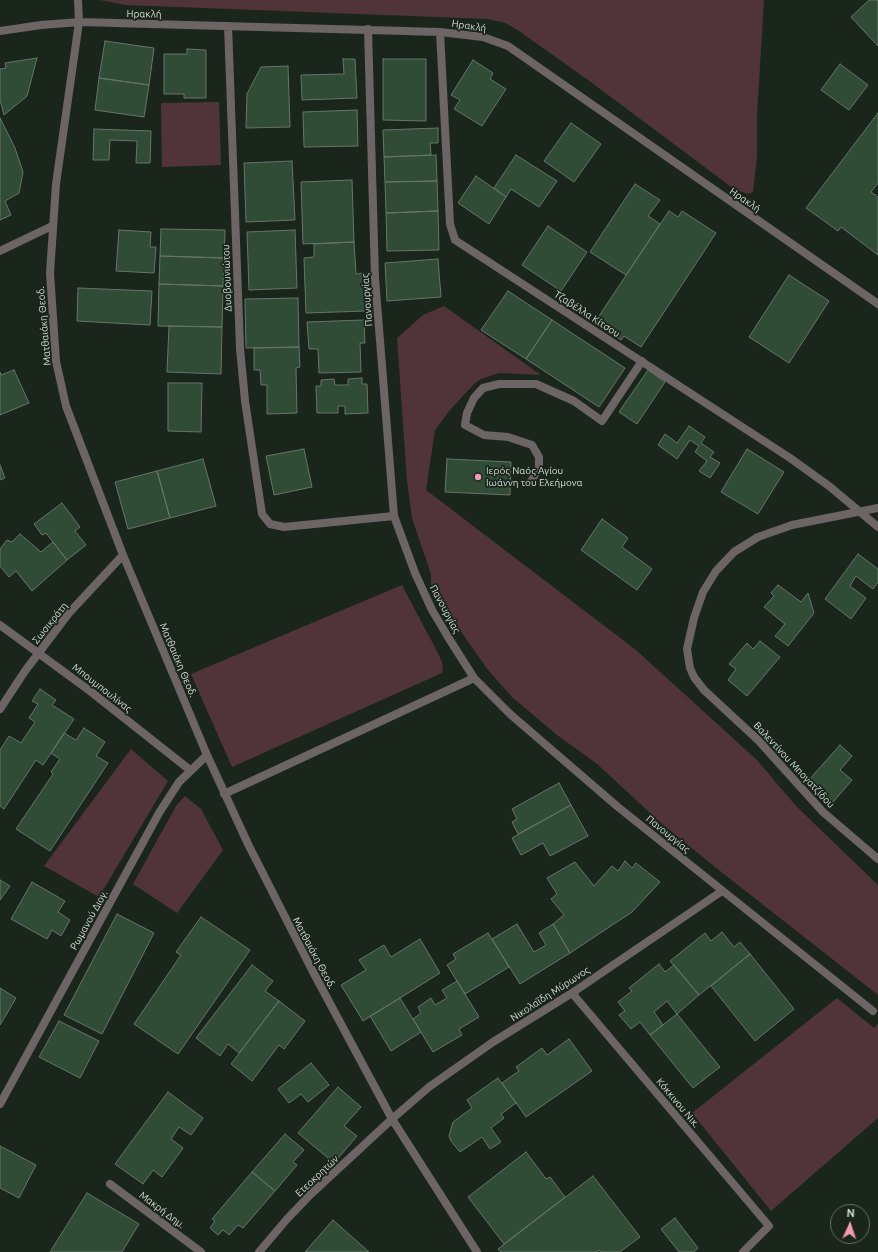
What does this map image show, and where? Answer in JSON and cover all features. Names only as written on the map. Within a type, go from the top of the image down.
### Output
[{"type":"street","name":"Ματθαιάκη Θεοδ.","points":[[78,0],[79,22],[56,184],[52,226],[51,304],[56,360],[60,382],[73,426],[123,555],[224,794],[312,970],[392,1119],[477,1252]]},
{"type":"street","name":"Ηρακλή","points":[[0,31],[40,25],[79,22],[440,32],[483,37],[508,46],[878,304]]},
{"type":"street","name":"Δυοβουνιώτου","points":[[228,26],[240,348],[245,401],[262,514],[270,524],[284,527],[394,516]]},
{"type":"street","name":"Πανουργίας","points":[[368,30],[375,278],[394,516],[413,568],[427,599],[448,637],[474,678],[496,702],[549,748],[722,890],[873,1011]]},
{"type":"street","name":"Τζαβέλλα Κίτσου","points":[[440,32],[450,224],[455,240],[790,458],[861,511],[878,527]]},
{"type":"street","points":[[0,251],[52,226]]},
{"type":"street","points":[[530,483],[539,468],[539,457],[532,445],[508,437],[484,435],[465,425],[467,413],[474,398],[483,388],[499,384],[536,384],[574,401],[602,420],[642,361]]},
{"type":"street","points":[[861,511],[878,508]]},
{"type":"street","name":"Βαλεντίνου Μπογατζίδου","points":[[861,511],[792,525],[771,532],[748,543],[724,561],[703,592],[690,632],[688,659],[698,683],[758,740],[823,812],[878,859]]},
{"type":"street","name":"Σωσικράτη","points":[[0,709],[39,652],[69,613],[123,555]]},
{"type":"street","name":"Μπουμπουλίνας","points":[[0,625],[39,652],[190,770]]},
{"type":"street","points":[[224,794],[474,678]]},
{"type":"street","name":"Ρωμανού Διογ.","points":[[0,1104],[2,1093],[159,813],[172,792],[190,770],[207,755]]},
{"type":"street","name":"Νικολαΐδη Μύρωνος","points":[[392,1119],[429,1088],[465,1061],[572,993],[722,890]]},
{"type":"street","name":"Κόκκινου Νικ.","points":[[572,993],[769,1226],[743,1252]]},
{"type":"street","name":"Ετεοκρητών","points":[[259,1252],[297,1209],[392,1119]]},
{"type":"street","name":"Μακρή Δημ.","points":[[110,1184],[201,1252]]},
{"type":"shaded area","points":[[100,0],[764,0],[757,115],[757,157],[753,192],[748,194],[734,189],[588,80],[506,23],[488,19],[126,5]]},
{"type":"shaded area","points":[[219,102],[221,165],[162,167],[161,103]]},
{"type":"shaded area","points":[[444,306],[541,375],[499,373],[481,379],[474,384],[450,410],[435,430],[426,490],[636,650],[757,760],[796,806],[878,885],[878,995],[715,867],[661,823],[596,763],[557,735],[513,698],[488,670],[436,596],[431,584],[431,574],[412,518],[407,481],[397,338],[423,315]]},
{"type":"shaded area","points":[[402,585],[440,657],[443,666],[442,673],[232,767],[191,674]]},
{"type":"shaded area","points":[[131,749],[168,781],[99,897],[44,866]]},
{"type":"shaded area","points":[[185,796],[201,809],[223,850],[177,913],[133,884],[176,806]]},
{"type":"shaded area","points":[[837,998],[874,1028],[878,1024],[878,1118],[771,1211],[692,1113]]},
{"type":"building","points":[[869,0],[878,0],[878,46],[851,17]]},
{"type":"building","points":[[105,41],[154,48],[149,85],[99,78]]},
{"type":"building","points":[[187,49],[206,50],[206,98],[184,98],[184,94],[164,94],[164,54],[187,54]]},
{"type":"building","points":[[37,58],[27,96],[4,115],[0,103],[0,69],[6,68],[5,63]]},
{"type":"building","points":[[343,59],[355,59],[357,98],[302,100],[301,75],[344,74]]},
{"type":"building","points":[[383,59],[426,59],[426,121],[383,120]]},
{"type":"building","points":[[473,60],[493,73],[490,79],[506,89],[482,126],[454,109],[460,100],[451,95]]},
{"type":"building","points":[[840,64],[868,85],[849,110],[821,90]]},
{"type":"building","points":[[288,66],[290,127],[246,128],[247,94],[261,67]]},
{"type":"building","points":[[99,78],[149,85],[144,117],[95,110]]},
{"type":"building","points":[[357,110],[358,146],[304,147],[303,112]]},
{"type":"building","points":[[878,113],[878,183],[871,192],[878,197],[878,255],[841,227],[838,231],[806,208]]},
{"type":"building","points":[[0,118],[15,148],[23,172],[19,193],[5,201],[11,215],[0,220]]},
{"type":"building","points":[[571,123],[601,144],[574,182],[544,161]]},
{"type":"building","points":[[438,128],[438,143],[430,143],[431,155],[384,157],[383,130]]},
{"type":"building","points":[[94,129],[151,131],[150,163],[136,163],[137,141],[110,140],[109,160],[93,160]]},
{"type":"building","points":[[436,155],[437,181],[385,182],[384,157]]},
{"type":"building","points":[[516,155],[557,181],[539,207],[511,189],[506,197],[494,188]]},
{"type":"building","points":[[292,161],[295,220],[246,222],[244,163]]},
{"type":"building","points":[[476,176],[506,197],[489,224],[458,203]]},
{"type":"building","points":[[352,180],[354,242],[303,244],[301,182]]},
{"type":"building","points":[[437,181],[438,211],[386,213],[385,182]]},
{"type":"building","points":[[635,184],[660,200],[648,216],[660,224],[626,275],[590,252]]},
{"type":"building","points":[[438,211],[439,250],[387,251],[386,213]]},
{"type":"building","points":[[669,211],[678,217],[682,211],[716,233],[641,347],[624,336],[621,340],[595,322]]},
{"type":"building","points":[[548,226],[587,252],[561,291],[522,265]]},
{"type":"building","points":[[161,229],[225,230],[224,258],[160,256]]},
{"type":"building","points":[[119,230],[151,232],[150,247],[156,247],[154,273],[116,271]]},
{"type":"building","points":[[295,230],[297,288],[249,290],[247,232]]},
{"type":"building","points":[[354,242],[356,274],[365,273],[366,311],[306,313],[304,258],[314,257],[314,244]]},
{"type":"building","points":[[160,256],[224,258],[223,286],[159,284]]},
{"type":"building","points":[[438,259],[441,297],[387,301],[385,263]]},
{"type":"building","points":[[789,275],[829,301],[789,363],[749,337]]},
{"type":"building","points":[[159,284],[223,286],[222,327],[158,326]]},
{"type":"building","points":[[78,288],[152,291],[150,325],[77,321]]},
{"type":"building","points":[[508,291],[552,320],[526,359],[481,330]]},
{"type":"building","points":[[298,298],[299,347],[246,348],[245,299]]},
{"type":"building","points":[[364,320],[365,343],[360,343],[361,372],[319,373],[318,349],[309,349],[307,322]]},
{"type":"building","points":[[552,320],[625,368],[599,407],[526,359]]},
{"type":"building","points":[[169,326],[222,327],[221,374],[167,372]]},
{"type":"building","points":[[299,347],[300,367],[296,368],[297,413],[267,414],[267,385],[261,385],[260,370],[254,370],[254,348]]},
{"type":"building","points":[[14,370],[29,403],[0,415],[0,372],[1,375]]},
{"type":"building","points":[[648,370],[665,382],[637,424],[619,412]]},
{"type":"building","points":[[362,378],[362,384],[367,384],[368,413],[345,414],[345,406],[338,406],[338,413],[317,413],[316,386],[321,386],[321,380],[334,379],[335,385],[348,385],[348,379]]},
{"type":"building","points":[[168,383],[202,383],[201,432],[168,431]]},
{"type":"building","points":[[689,426],[705,437],[701,443],[714,452],[710,457],[720,463],[710,478],[699,471],[707,461],[695,452],[699,446],[690,440],[677,459],[658,445],[665,434],[677,443]]},
{"type":"building","points":[[304,449],[312,487],[274,495],[266,456]]},
{"type":"building","points":[[747,449],[784,472],[758,514],[721,492]]},
{"type":"building","points":[[203,459],[216,506],[170,518],[157,471]]},
{"type":"building","name":"Ιερός Ναός Αγίου Ιωάννη του Ελεήμονα","points":[[447,459],[511,462],[510,495],[445,492]]},
{"type":"building","points":[[0,465],[5,478],[0,480]]},
{"type":"building","points":[[157,471],[170,518],[128,529],[115,482]]},
{"type":"building","points":[[62,503],[80,527],[75,531],[86,545],[67,560],[46,533],[42,535],[34,524]]},
{"type":"building","points":[[602,519],[628,538],[622,547],[652,569],[637,590],[581,550]]},
{"type":"building","points":[[20,534],[41,552],[53,542],[67,560],[32,591],[16,571],[9,577],[0,566],[0,549],[7,540],[12,542]]},
{"type":"building","points":[[858,554],[878,569],[878,582],[873,589],[856,576],[850,586],[866,598],[851,619],[825,599]]},
{"type":"building","points":[[778,585],[801,602],[808,593],[814,613],[788,646],[775,636],[785,624],[764,607],[774,596],[771,593]]},
{"type":"building","points":[[760,641],[780,657],[747,696],[728,680],[736,669],[729,664],[747,643],[753,649]]},
{"type":"building","points":[[40,689],[56,700],[52,705],[74,719],[43,765],[36,760],[4,809],[0,806],[0,750],[9,736],[21,743],[35,722],[29,718],[38,704],[32,701]]},
{"type":"building","points":[[84,728],[105,742],[96,756],[108,763],[50,851],[16,829],[53,774],[51,772],[60,759],[51,753],[64,733],[76,740]]},
{"type":"building","points":[[840,745],[852,756],[840,770],[852,780],[833,802],[808,781]]},
{"type":"building","points":[[559,783],[571,805],[518,834],[512,822],[517,819],[512,809]]},
{"type":"building","points":[[571,805],[588,836],[550,856],[543,843],[521,855],[512,838]]},
{"type":"building","points":[[625,861],[632,868],[636,863],[660,882],[632,912],[570,953],[553,924],[564,915],[551,899],[557,894],[547,878],[575,862],[594,886],[612,866],[618,871]]},
{"type":"building","points":[[0,880],[10,886],[0,900]]},
{"type":"building","points":[[32,882],[65,901],[58,912],[70,920],[61,936],[52,930],[47,939],[11,919]]},
{"type":"building","points":[[117,914],[154,933],[102,1034],[64,1015]]},
{"type":"building","points":[[201,917],[250,950],[178,1054],[134,1024],[181,955],[176,952]]},
{"type":"building","points":[[517,924],[534,952],[546,945],[539,933],[553,924],[570,953],[520,984],[492,939]]},
{"type":"building","points":[[722,932],[734,947],[740,942],[750,954],[699,995],[670,961],[705,933],[711,941]]},
{"type":"building","points":[[488,933],[509,967],[465,994],[447,965],[456,959],[453,954]]},
{"type":"building","points":[[420,939],[440,973],[363,1021],[341,985],[366,970],[359,960],[384,945],[391,957]]},
{"type":"building","points":[[750,954],[794,1009],[755,1041],[711,986]]},
{"type":"building","points":[[659,964],[665,972],[674,965],[699,995],[677,1014],[667,1001],[654,1012],[663,1025],[650,1035],[640,1022],[631,1029],[619,1015],[625,1011],[618,1002],[632,991],[629,988]]},
{"type":"building","points":[[252,965],[273,981],[265,991],[279,1001],[239,1053],[228,1044],[220,1056],[196,1038]]},
{"type":"building","points":[[457,981],[479,1017],[459,1029],[462,1035],[433,1052],[413,1019],[421,1013],[418,1007],[431,998],[435,1005],[447,998],[442,990]]},
{"type":"building","points":[[0,988],[16,998],[0,1025]]},
{"type":"building","points":[[400,998],[421,1032],[391,1051],[370,1016]]},
{"type":"building","points":[[279,1001],[305,1021],[284,1049],[279,1045],[252,1081],[231,1064]]},
{"type":"building","points":[[677,1014],[720,1067],[693,1088],[650,1035]]},
{"type":"building","points":[[59,1021],[99,1041],[80,1078],[39,1057]]},
{"type":"building","points":[[569,1039],[592,1071],[526,1117],[502,1083],[519,1071],[516,1067],[542,1048],[547,1055]]},
{"type":"building","points":[[311,1063],[329,1085],[308,1102],[301,1094],[289,1103],[278,1089]]},
{"type":"building","points":[[498,1078],[516,1103],[501,1114],[504,1118],[491,1128],[501,1142],[490,1149],[482,1137],[460,1152],[449,1136],[453,1122],[472,1108],[467,1100]]},
{"type":"building","points":[[338,1087],[361,1107],[344,1126],[357,1136],[334,1163],[298,1133]]},
{"type":"building","points":[[168,1092],[203,1118],[191,1135],[179,1127],[171,1139],[183,1148],[162,1177],[153,1170],[143,1184],[115,1164]]},
{"type":"building","points":[[285,1134],[304,1150],[293,1162],[297,1165],[275,1191],[252,1172]]},
{"type":"building","points":[[0,1146],[36,1165],[19,1198],[0,1188]]},
{"type":"building","points":[[526,1152],[546,1179],[550,1177],[565,1197],[504,1244],[468,1197]]},
{"type":"building","points":[[252,1172],[275,1191],[243,1228],[238,1225],[229,1235],[223,1230],[218,1235],[210,1228],[215,1221],[212,1219]]},
{"type":"building","points":[[593,1176],[640,1237],[620,1252],[601,1252],[599,1250],[597,1252],[501,1252],[498,1249]]},
{"type":"building","points":[[87,1193],[139,1224],[122,1252],[50,1252]]},
{"type":"building","points":[[675,1218],[698,1248],[694,1252],[679,1252],[661,1229]]},
{"type":"building","points":[[333,1220],[369,1252],[305,1252]]},
{"type":"place","name":"Ιερός Ναός Αγίου Ιωάννη του Ελεήμονα","points":[[478,477]]}]
